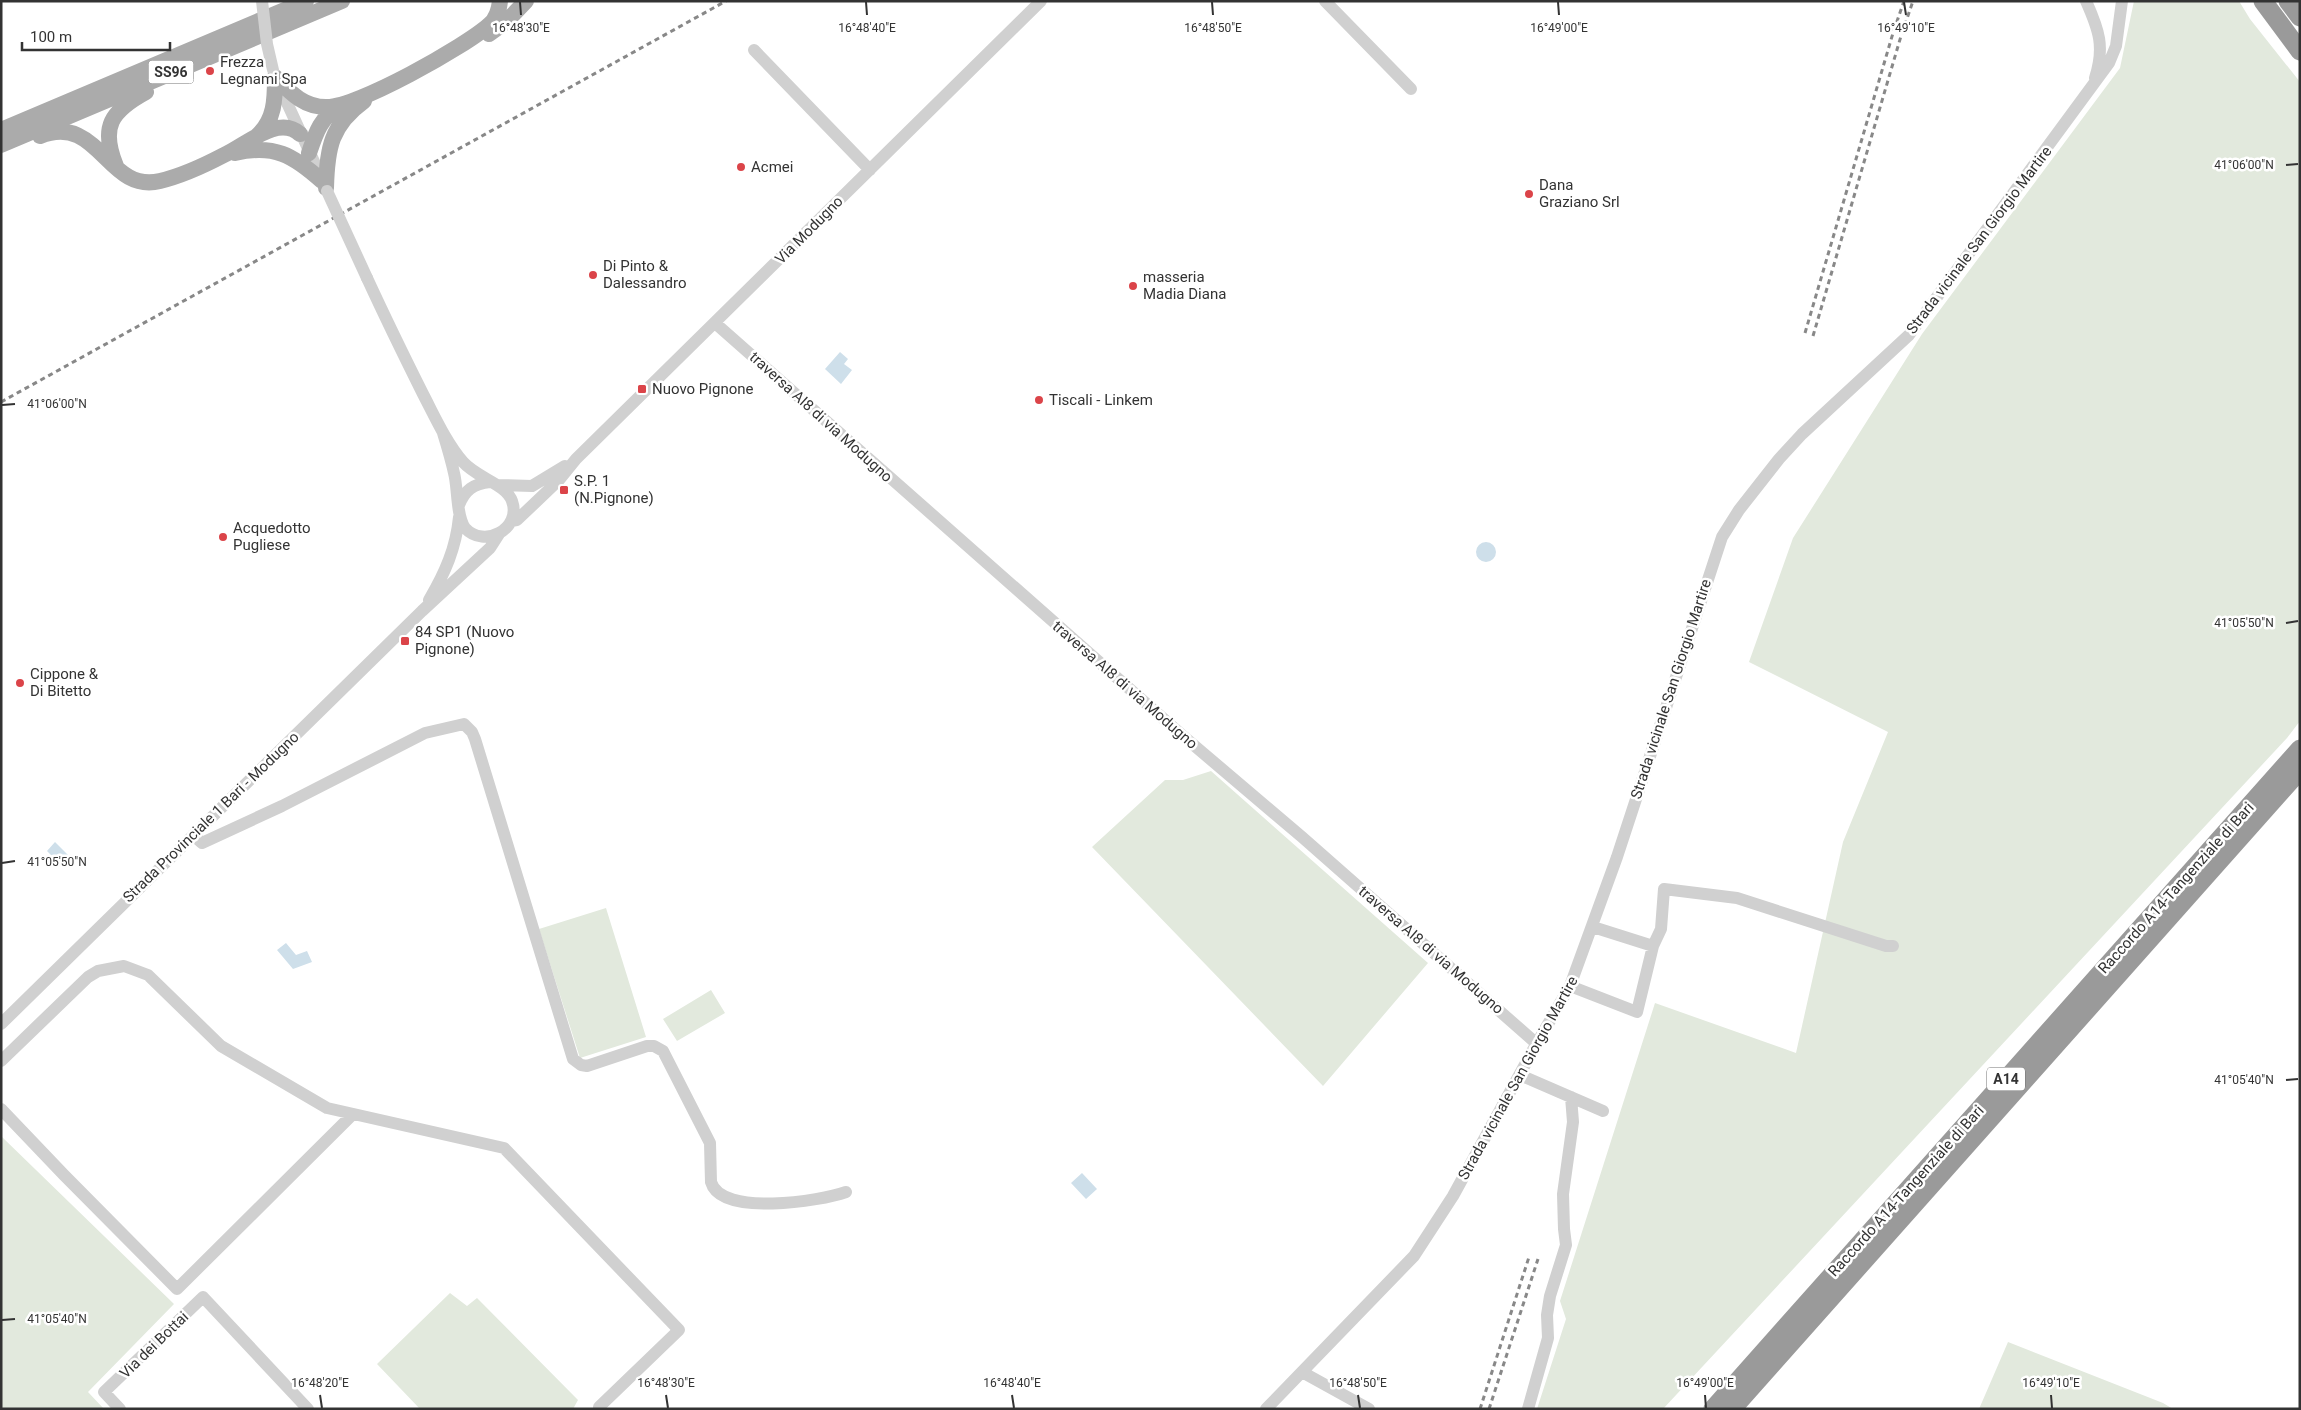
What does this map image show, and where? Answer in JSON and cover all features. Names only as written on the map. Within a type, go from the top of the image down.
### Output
[{"type":"highway","points":[[2263,1],[2300,51]]},
{"type":"highway","points":[[2288,1],[2300,17]]},
{"type":"highway","name":"Raccordo A14-Tangenziale di Bari","points":[[1712,1409],[2300,748]]},
{"type":"highway","name":"Raccordo A14-Tangenziale di Bari","points":[[1732,1409],[2300,770]]},
{"type":"main road","name":"SS96","points":[[1,130],[306,1]]},
{"type":"main road","name":"SS96","points":[[1,144],[342,1]]},
{"type":"main road","points":[[457,48],[489,25],[498,14],[500,1]]},
{"type":"main road","points":[[309,153],[322,120],[330,112],[495,31],[507,22],[526,1]]},
{"type":"main road","points":[[117,168],[109,148],[108,135],[111,122],[118,110],[147,91],[197,70],[251,39]]},
{"type":"main road","points":[[274,73],[296,98],[303,102],[319,107],[341,105]]},
{"type":"main road","points":[[257,136],[267,125],[272,112],[274,73]]},
{"type":"main road","points":[[325,186],[328,155],[336,130],[349,113],[378,90]]},
{"type":"main road","points":[[1,152],[46,134],[66,131],[86,138],[130,178],[154,182],[168,179],[225,155],[257,136],[282,128],[294,129],[300,134]]},
{"type":"main road","points":[[225,155],[257,149],[276,151],[301,162],[325,186]]},
{"type":"street","points":[[262,1],[266,37],[274,73],[300,134],[367,278],[443,433],[463,462],[508,492],[513,502],[514,512],[511,522],[499,534],[483,537],[472,534],[464,527],[459,511],[456,479],[443,433]]},
{"type":"street","name":"Via Modugno","points":[[511,522],[517,520],[558,480],[576,459],[1041,1]]},
{"type":"street","points":[[1325,1],[1411,89]]},
{"type":"street","points":[[2086,1],[2099,33],[2101,52],[2093,83]]},
{"type":"street","name":"Strada vicinale San Giorgio Martire","points":[[1266,1409],[1414,1256],[1453,1196],[1570,986],[1593,927],[1722,537],[1739,510],[1779,459],[1802,434],[1909,335],[2109,63],[2116,46],[2122,1]]},
{"type":"street","points":[[754,50],[870,170]]},
{"type":"street","name":"traversa AI8 di via Modugno","points":[[715,323],[1182,736],[1309,842],[1537,1044]]},
{"type":"street","name":"Via Modugno","points":[[494,484],[532,486],[576,459]]},
{"type":"street","points":[[459,511],[463,495],[470,487],[480,483],[494,484]]},
{"type":"street","name":"Strada Provinciale 1 Bari - Modugno","points":[[422,611],[446,571],[453,553],[459,511]]},
{"type":"street","name":"Strada Provinciale 1 Bari - Modugno","points":[[3,1018],[422,611],[490,548],[499,534]]},
{"type":"street","points":[[193,835],[202,843],[282,806],[425,733],[464,724],[472,732],[475,739],[573,1059],[580,1065],[587,1066],[648,1046],[654,1046],[663,1051],[710,1143],[711,1182],[713,1188],[722,1196],[753,1202],[785,1203],[820,1200],[846,1192]]},
{"type":"street","points":[[1570,986],[1637,1012],[1653,946],[1663,922],[1664,889],[1737,898],[1886,946],[1892,946]]},
{"type":"street","points":[[1593,927],[1653,946]]},
{"type":"street","points":[[1,1061],[88,977],[98,971],[124,966],[148,975],[222,1046],[327,1108],[504,1148],[679,1330],[599,1408]]},
{"type":"street","points":[[1520,1074],[1603,1111]]},
{"type":"street","points":[[1528,1409],[1548,1338],[1547,1315],[1550,1296],[1566,1245],[1563,1194],[1573,1122],[1571,1097]]},
{"type":"street","points":[[1,1109],[177,1289],[353,1114]]},
{"type":"street","name":"Via dei Bottai","points":[[120,1409],[104,1392],[203,1297],[308,1409]]},
{"type":"street","points":[[1302,1372],[1368,1409]]},
{"type":"shaded area","points":[[2134,1],[2239,1],[2250,19],[2300,82],[2300,721],[2287,738],[1663,1409],[1537,1409],[1566,1319],[1560,1301],[1655,1003],[1796,1053],[1843,842],[1888,732],[1749,662],[1793,538],[1922,334],[2120,68]]},
{"type":"shaded area","points":[[1211,771],[1428,963],[1323,1086],[1092,847],[1165,780],[1183,780]]},
{"type":"shaded area","points":[[606,908],[646,1037],[580,1058],[539,929]]},
{"type":"shaded area","points":[[711,990],[725,1013],[677,1041],[663,1019]]},
{"type":"shaded area","points":[[1,1136],[174,1304],[88,1392],[104,1409],[1,1409]]},
{"type":"shaded area","points":[[450,1293],[467,1306],[477,1298],[578,1400],[573,1409],[420,1409],[377,1364]]},
{"type":"shaded area","points":[[2008,1342],[2163,1403],[2173,1409],[1979,1409]]},
{"type":"water","points":[[840,352],[848,359],[844,364],[852,370],[841,384],[825,369]]},
{"type":"water","points":[[1486,542],[1493,545],[1496,552],[1493,559],[1486,562],[1479,559],[1476,552],[1479,545]]},
{"type":"water","points":[[55,842],[73,860],[64,868],[47,851]]},
{"type":"water","points":[[286,943],[296,955],[307,951],[312,962],[293,969],[277,950]]},
{"type":"water","points":[[1082,1173],[1097,1189],[1086,1199],[1071,1183]]},
{"type":"railway","points":[[1,402],[726,1]]},
{"type":"railway","points":[[1805,333],[1904,1]]},
{"type":"railway","points":[[1813,336],[1913,1]]},
{"type":"railway","points":[[1480,1409],[1529,1257]]},
{"type":"railway","points":[[1489,1409],[1538,1259]]},
{"type":"place","name":"Frezza Legnami Spa","points":[[210,71]]},
{"type":"place","name":"Acmei","points":[[741,167]]},
{"type":"place","name":"Dana Graziano Srl","points":[[1529,194]]},
{"type":"place","name":"Di Pinto & Dalessandro","points":[[593,275]]},
{"type":"place","name":"masseria Madia Diana","points":[[1133,286]]},
{"type":"place","name":"Nuovo Pignone","points":[[642,389]]},
{"type":"place","name":"Tiscali - Linkem","points":[[1039,400]]},
{"type":"place","name":"S.P. 1 (N.Pignone)","points":[[564,490]]},
{"type":"place","name":"Acquedotto Pugliese","points":[[223,537]]},
{"type":"place","name":"84 SP1 (Nuovo Pignone)","points":[[405,641]]},
{"type":"place","name":"Cippone & Di Bitetto","points":[[20,683]]}]
